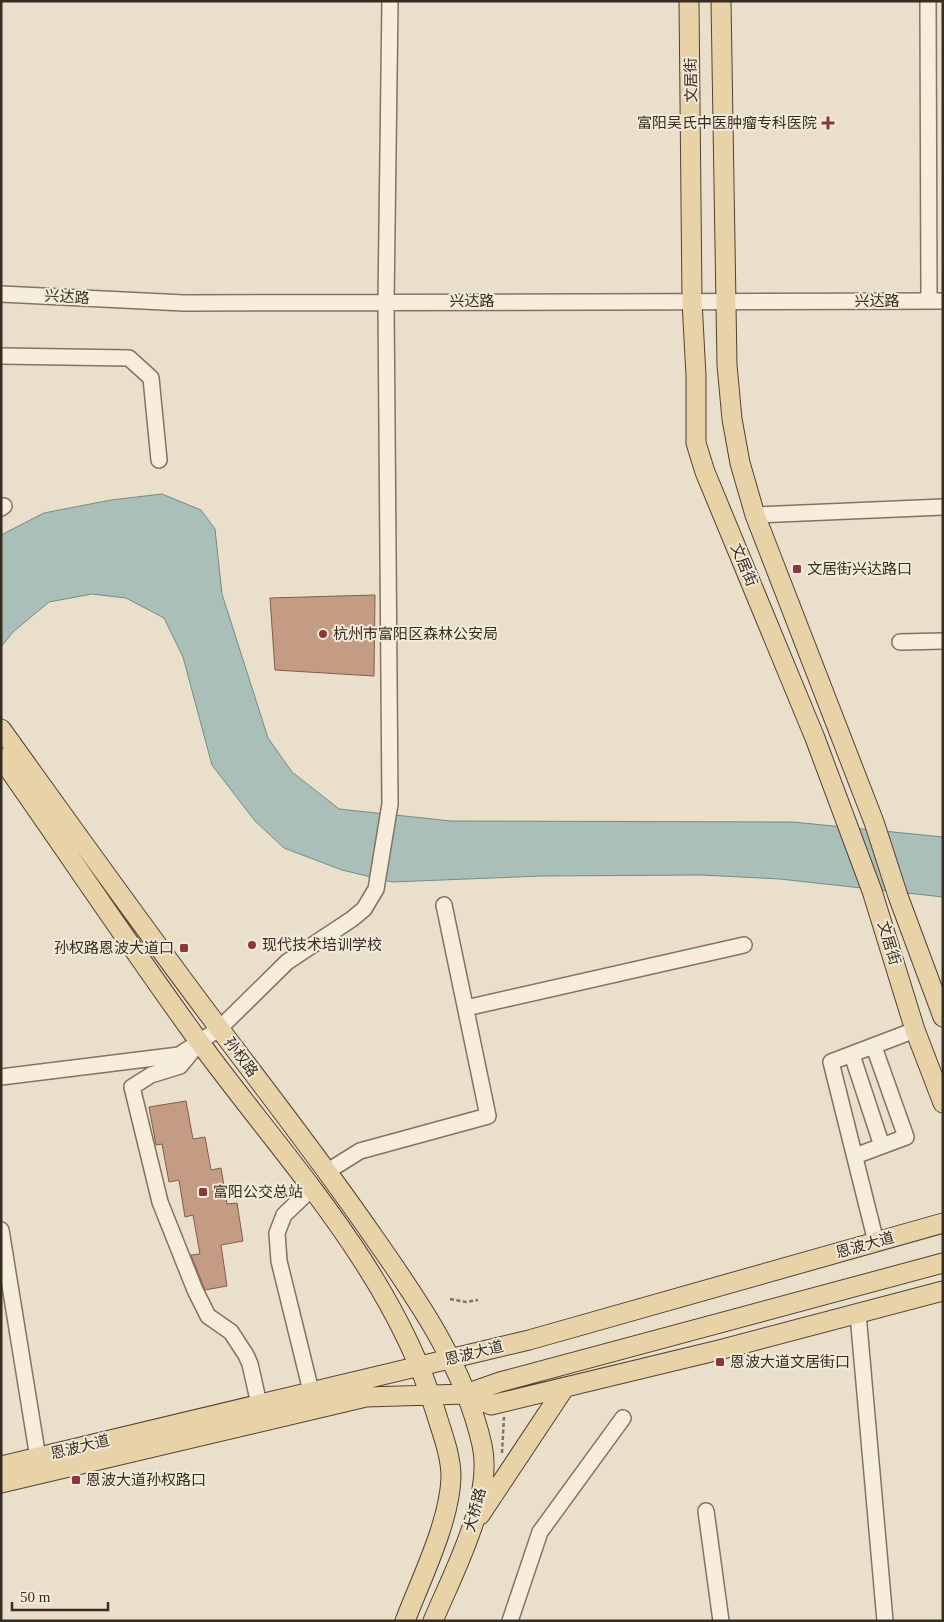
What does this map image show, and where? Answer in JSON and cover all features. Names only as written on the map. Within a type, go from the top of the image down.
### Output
[{"type":"main road","name":"文居街","points":[[690,1],[692,301],[696,376],[696,444],[704,472],[788,669],[846,819],[872,891],[915,1030],[943,1102]]},
{"type":"main road","name":"文居街","points":[[720,1],[725,300],[732,419],[740,463],[755,515],[874,822],[898,896],[943,1017]]},
{"type":"main road","name":"孙权路","points":[[1,729],[219,1029],[328,1171],[413,1292],[451,1359],[466,1394]]},
{"type":"main road","name":"孙权路","points":[[1,758],[200,1042],[311,1189],[391,1304],[431,1396]]},
{"type":"main road","name":"恩波大道","points":[[1,1466],[529,1340],[943,1223]]},
{"type":"main road","name":"恩波大道","points":[[1,1483],[366,1397],[466,1394],[500,1382],[943,1263]]},
{"type":"main road","points":[[466,1394],[491,1405],[858,1314],[943,1291]]},
{"type":"main road","points":[[474,1524],[565,1387]]},
{"type":"main road","name":"大桥路","points":[[433,1621],[474,1524],[483,1485],[483,1447],[466,1394]]},
{"type":"main road","name":"大桥路","points":[[405,1621],[445,1515],[451,1476],[446,1446],[431,1396]]},
{"type":"street","points":[[1,1077],[179,1055],[219,1029],[287,962],[364,908],[376,889],[390,804],[386,302],[390,1]]},
{"type":"street","points":[[928,1],[936,301]]},
{"type":"street","name":"兴达路","points":[[1,294],[184,303],[725,300],[936,301]]},
{"type":"street","points":[[1,356],[130,358],[151,378],[159,460]]},
{"type":"street","points":[[755,515],[943,507]]},
{"type":"street","points":[[900,642],[943,641]]},
{"type":"street","points":[[328,1171],[360,1151],[488,1116],[444,905]]},
{"type":"street","points":[[466,1008],[744,945]]},
{"type":"street","points":[[876,1242],[832,1062],[915,1030]]},
{"type":"street","points":[[200,1042],[180,1066],[151,1075],[132,1087],[160,1202],[195,1290],[208,1316],[231,1332],[246,1355],[250,1364],[259,1404]]},
{"type":"street","points":[[855,1156],[906,1137],[874,1047]]},
{"type":"street","points":[[852,1055],[882,1146]]},
{"type":"street","points":[[311,1189],[284,1215],[277,1233],[279,1261],[311,1391]]},
{"type":"street","points":[[1,1230],[38,1458]]},
{"type":"street","points":[[858,1314],[885,1621]]},
{"type":"street","points":[[510,1621],[540,1532],[623,1418]]},
{"type":"street","points":[[706,1511],[721,1621]]},
{"type":"path","points":[[450,1299],[466,1302],[478,1300]]},
{"type":"path","points":[[502,1462],[504,1417]]},
{"type":"water","points":[[162,494],[201,510],[215,529],[222,594],[268,738],[292,772],[339,809],[451,821],[793,822],[943,837],[943,897],[780,879],[701,875],[542,876],[392,882],[342,870],[284,848],[255,821],[212,765],[183,657],[164,618],[126,598],[92,594],[49,602],[13,632],[1,647],[1,535],[44,513],[111,500]]},
{"type":"building","name":"杭州市富阳区森林公安局","points":[[375,595],[374,676],[275,670],[270,598]]},
{"type":"building","name":"富阳公交总站","points":[[186,1101],[193,1139],[205,1137],[211,1170],[221,1168],[227,1204],[237,1203],[243,1241],[221,1245],[227,1286],[205,1290],[191,1255],[200,1254],[193,1215],[185,1217],[179,1180],[169,1182],[162,1144],[156,1145],[149,1107]]},
{"type":"place","name":"富阳吴氏中医肿瘤专科医院","points":[[828,123]]},
{"type":"place","name":"文居街兴达路口","points":[[797,569]]},
{"type":"place","name":"杭州市富阳区森林公安局","points":[[323,634]]},
{"type":"place","name":"现代技术培训学校","points":[[252,945]]},
{"type":"place","name":"孙权路恩波大道口","points":[[184,948]]},
{"type":"place","name":"富阳公交总站","points":[[203,1192]]},
{"type":"place","name":"恩波大道文居街口","points":[[720,1362]]},
{"type":"place","name":"恩波大道孙权路口","points":[[76,1480]]}]
